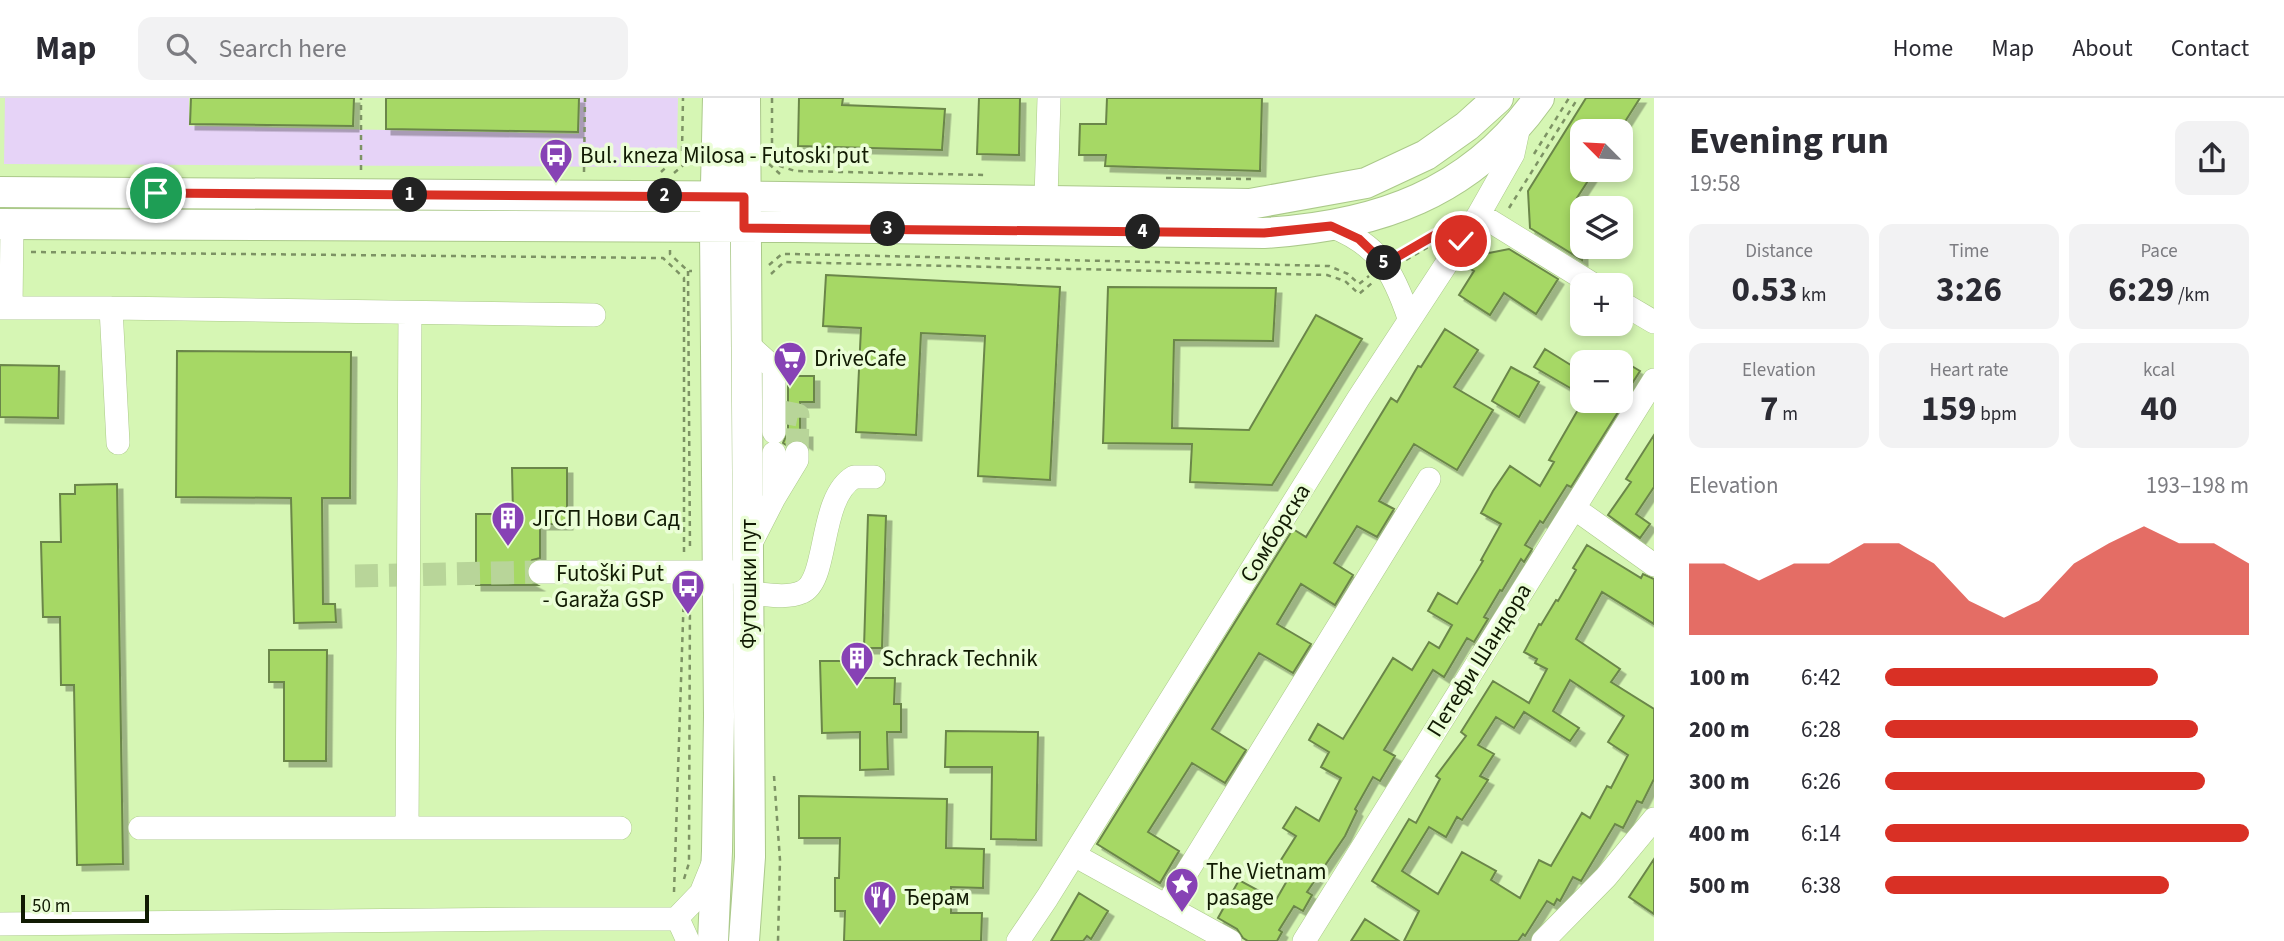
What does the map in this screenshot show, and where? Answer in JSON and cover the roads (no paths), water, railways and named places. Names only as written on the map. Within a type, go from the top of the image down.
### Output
[{"type":"main road","points":[[719,98],[731,157]]},
{"type":"main road","points":[[730,228],[731,157],[745,98]]},
{"type":"main road","points":[[1498,98],[1467,126],[1426,155],[1366,183],[1250,204],[1046,199],[6,192],[8,233],[730,228],[1264,233],[1331,226],[1400,209],[1430,194],[1483,159],[1539,98]]},
{"type":"main road","name":"Футошки пут","points":[[713,941],[719,716],[704,572],[716,278],[730,228]]},
{"type":"main road","name":"Футошки пут","points":[[730,228],[745,342],[750,856],[744,941]]},
{"type":"street","points":[[1046,199],[1049,98]]},
{"type":"street","name":"Сомборска","points":[[1018,941],[1409,318],[1479,214],[1513,154],[1520,121]]},
{"type":"street","points":[[1479,214],[1574,273]]},
{"type":"street","points":[[1331,226],[1359,239],[1386,267],[1409,318]]},
{"type":"street","points":[[8,233],[5,308],[594,315]]},
{"type":"street","points":[[111,308],[118,443]]},
{"type":"street","points":[[1633,310],[1654,322]]},
{"type":"street","points":[[407,828],[410,313]]},
{"type":"street","points":[[745,342],[774,368],[774,498]]},
{"type":"street","name":"Петефи Шандора","points":[[1304,941],[1654,380]]},
{"type":"street","points":[[748,571],[774,498],[797,460],[797,453]]},
{"type":"street","points":[[540,572],[748,571],[788,596],[810,588],[818,568],[830,515],[840,490],[854,477],[874,477]]},
{"type":"street","points":[[1166,906],[1429,479]]},
{"type":"street","points":[[1574,508],[1654,565]]},
{"type":"street","points":[[1543,941],[1606,877],[1654,819]]},
{"type":"street","points":[[140,828],[620,828]]},
{"type":"street","points":[[0,924],[677,919],[701,893],[717,851]]},
{"type":"street","points":[[1074,855],[1230,941]]},
{"type":"street","points":[[677,919],[688,941]]},
{"type":"tunnel","points":[[778,411],[798,415],[797,453]]},
{"type":"tunnel","points":[[355,576],[540,572]]},
{"type":"place","name":"Bul. kneza Milosa - Futoski put","points":[[556,185]]},
{"type":"place","name":"DriveCafe","points":[[790,388]]},
{"type":"place","name":"ЈГСП Нови Сад","points":[[508,548]]},
{"type":"place","name":"Futoški Put - Garaža GSP","points":[[688,616]]},
{"type":"place","name":"Schrack Technik","points":[[857,688]]},
{"type":"place","name":"The Vietnam pasage","points":[[1182,914]]},
{"type":"place","name":"Ђерам","points":[[880,927]]}]
